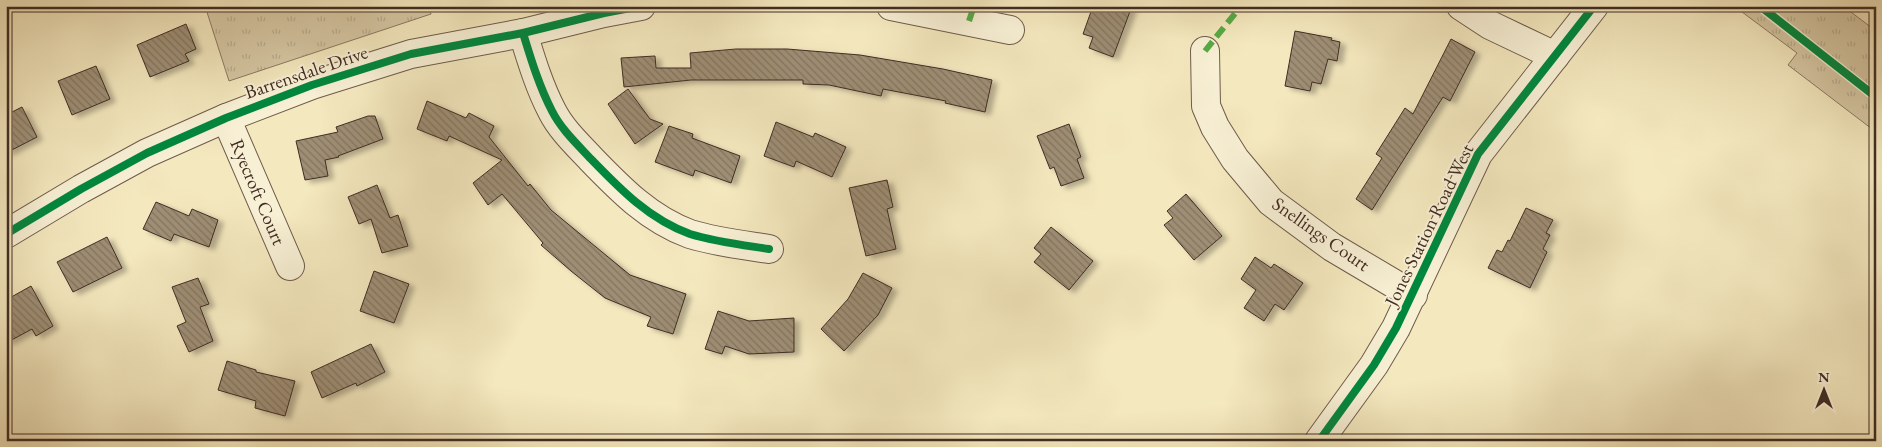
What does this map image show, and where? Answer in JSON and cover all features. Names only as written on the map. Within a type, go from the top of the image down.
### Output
[{"type":"street","name":"Barrensdale Drive","points":[[6,234],[81,189],[147,153],[226,118],[312,86],[411,54],[641,6]]},
{"type":"street","points":[[891,6],[1010,30]]},
{"type":"street","points":[[1461,6],[1490,25],[1555,56]]},
{"type":"street","name":"Jones Station Road West","points":[[1319,441],[1374,365],[1413,295],[1478,154],[1594,6]]},
{"type":"street","points":[[523,32],[537,76],[553,112],[577,144],[626,196],[656,217],[689,233],[716,241],[769,250]]},
{"type":"street","name":"Snellings Court","points":[[1205,51],[1206,106],[1215,127],[1235,159],[1271,202],[1332,247],[1413,295]]},
{"type":"street","name":"Ryecroft Court","points":[[226,118],[290,266]]},
{"type":"green space","points":[[205,6],[429,6],[431,14],[229,81]]},
{"type":"green space","points":[[1734,6],[1843,6],[1876,31],[1876,132],[1788,65],[1797,53]]},
{"type":"building","points":[[1093,6],[1132,6],[1113,57],[1089,48],[1093,37],[1083,34]]},
{"type":"building","points":[[186,24],[196,49],[185,54],[189,61],[150,77],[137,45]]},
{"type":"building","points":[[1295,31],[1332,38],[1331,40],[1340,42],[1337,61],[1328,59],[1321,84],[1312,82],[1310,91],[1285,86]]},
{"type":"building","points":[[1451,39],[1475,52],[1450,101],[1443,97],[1372,210],[1356,199],[1382,158],[1376,154],[1405,108],[1413,114]]},
{"type":"building","points":[[736,49],[787,49],[860,55],[943,69],[992,80],[985,112],[945,103],[946,101],[883,89],[881,96],[829,85],[803,84],[803,80],[691,80],[624,87],[621,58],[655,56],[656,68],[691,68],[690,53]]},
{"type":"building","points":[[96,66],[110,99],[72,115],[58,81]]},
{"type":"building","points":[[628,89],[650,119],[663,124],[635,144],[608,104]]},
{"type":"building","points":[[427,101],[466,118],[469,113],[494,126],[489,137],[528,186],[530,184],[551,210],[630,275],[686,294],[673,334],[647,326],[651,317],[605,298],[571,271],[541,245],[543,243],[502,194],[488,205],[473,183],[502,160],[449,136],[447,141],[417,129]]},
{"type":"building","points":[[22,107],[37,137],[6,153],[6,115]]},
{"type":"building","points":[[368,116],[375,116],[383,139],[339,157],[325,160],[328,176],[305,180],[296,141],[338,132],[336,127]]},
{"type":"building","points":[[776,122],[813,137],[815,133],[846,147],[832,177],[796,161],[794,167],[764,156]]},
{"type":"building","points":[[1069,124],[1081,157],[1077,159],[1084,178],[1061,186],[1054,167],[1050,169],[1037,136]]},
{"type":"building","points":[[669,126],[693,134],[692,138],[740,156],[731,183],[695,170],[693,176],[655,162]]},
{"type":"building","points":[[887,180],[893,207],[887,209],[896,249],[866,256],[849,188]]},
{"type":"building","points":[[377,185],[390,218],[398,215],[408,246],[382,253],[371,219],[359,224],[348,197]]},
{"type":"building","points":[[1186,194],[1222,236],[1194,260],[1164,225],[1173,218],[1167,211]]},
{"type":"building","points":[[156,202],[189,216],[192,209],[218,220],[209,247],[174,234],[171,241],[143,229]]},
{"type":"building","points":[[1526,208],[1553,220],[1546,233],[1550,235],[1543,249],[1547,252],[1530,288],[1488,268],[1497,250],[1502,252],[1508,240],[1510,241]]},
{"type":"building","points":[[1051,227],[1093,261],[1069,290],[1034,262],[1041,254],[1034,248]]},
{"type":"building","points":[[107,237],[122,268],[73,292],[57,262]]},
{"type":"building","points":[[1255,257],[1271,268],[1274,264],[1303,283],[1284,310],[1275,304],[1264,321],[1244,308],[1256,290],[1241,279]]},
{"type":"building","points":[[374,271],[409,284],[394,323],[360,311]]},
{"type":"building","points":[[863,273],[892,288],[878,315],[844,351],[821,329],[848,299]]},
{"type":"building","points":[[198,278],[209,304],[200,307],[213,341],[189,352],[177,326],[186,322],[172,287]]},
{"type":"building","points":[[31,286],[53,326],[36,336],[32,329],[6,343],[6,300]]},
{"type":"building","points":[[718,311],[749,321],[794,318],[794,352],[749,354],[725,346],[722,354],[705,349]]},
{"type":"building","points":[[371,344],[385,372],[357,386],[356,383],[322,398],[311,372]]},
{"type":"building","points":[[227,361],[256,370],[256,372],[295,381],[285,416],[255,408],[256,401],[218,390]]},
{"type":"marked path","points":[[969,21],[974,6]]},
{"type":"marked path","points":[[1205,51],[1241,6]]},
{"type":"cycle path","points":[[6,234],[81,189],[147,153],[226,118],[312,85],[411,54],[523,33],[641,6]]},
{"type":"cycle path","points":[[1319,441],[1374,365],[1396,328],[1478,154],[1594,6]]},
{"type":"cycle path","points":[[1760,6],[1876,97]]},
{"type":"cycle path","points":[[523,33],[539,82],[556,118],[575,142],[624,192],[648,212],[675,228],[690,234],[769,249]]}]
